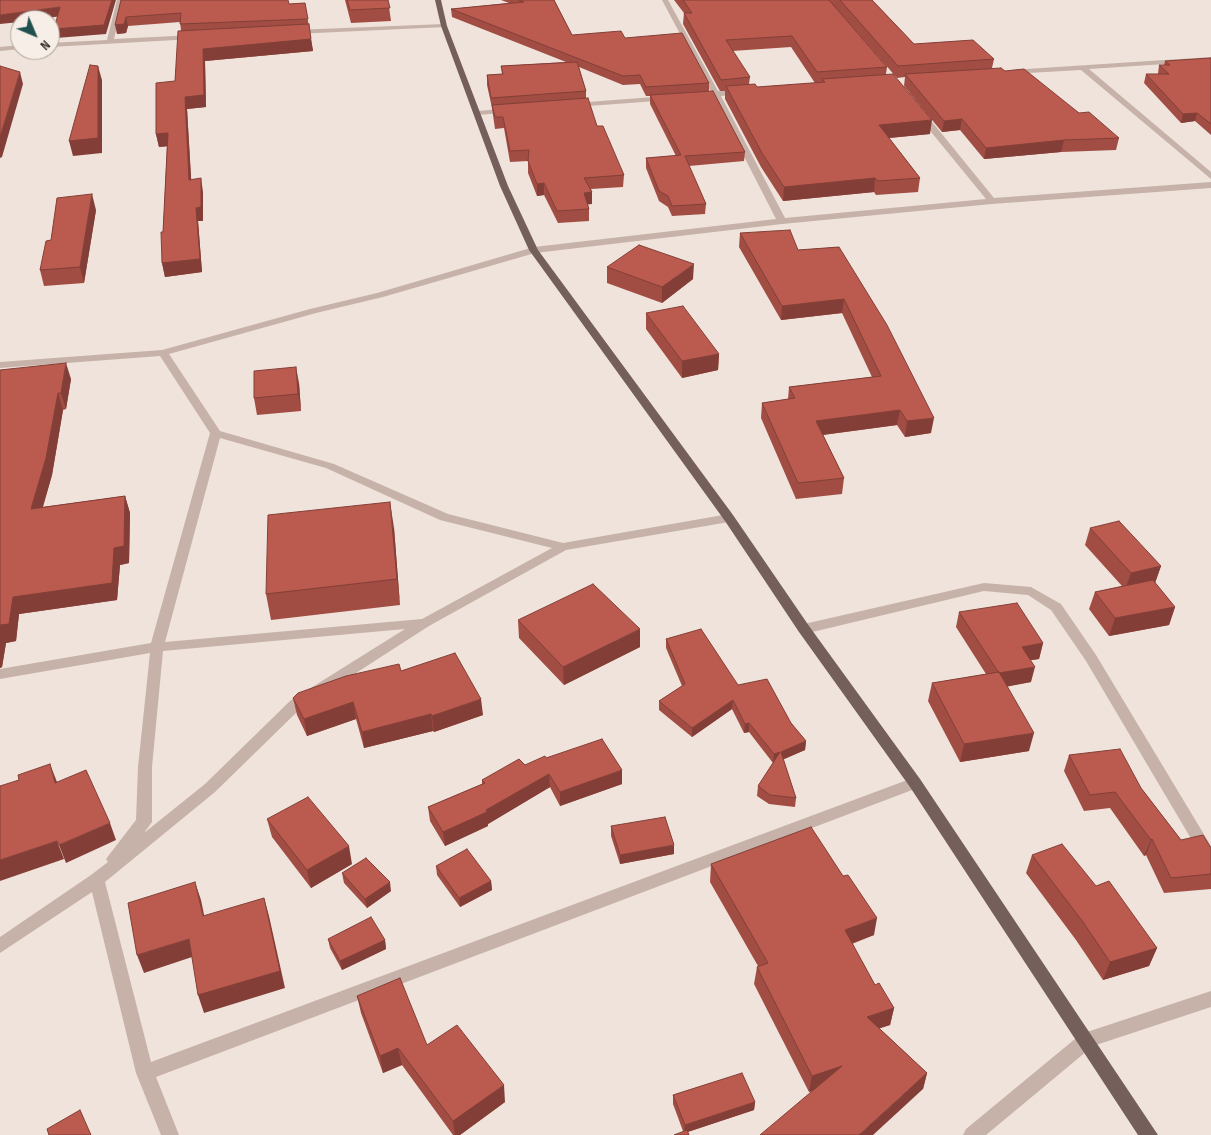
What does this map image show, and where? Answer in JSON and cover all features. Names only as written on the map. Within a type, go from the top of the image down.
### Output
[{"type":"main road","points":[[438,0],[444,26],[504,186],[534,250],[729,518],[804,629],[915,784],[1149,1135]]},
{"type":"street","points":[[110,40],[120,0]]},
{"type":"street","points":[[665,0],[782,221]]},
{"type":"street","points":[[287,33],[444,26]]},
{"type":"street","points":[[60,44],[198,36]]},
{"type":"street","points":[[1003,73],[1211,59]]},
{"type":"street","points":[[1082,67],[1211,176]]},
{"type":"street","points":[[686,96],[756,91]]},
{"type":"street","points":[[567,106],[676,97]]},
{"type":"street","points":[[912,104],[992,201]]},
{"type":"street","points":[[478,113],[517,110]]},
{"type":"street","points":[[0,365],[163,353],[534,250],[782,221],[992,201],[1211,185]]},
{"type":"street","points":[[163,353],[216,433],[330,466],[444,517],[563,546]]},
{"type":"street","points":[[97,880],[144,822],[144,767],[157,647],[216,433]]},
{"type":"street","points":[[0,946],[97,880],[210,788],[295,705],[424,623],[563,546],[729,518]]},
{"type":"street","points":[[804,629],[984,587],[1032,591],[1056,607],[1091,658],[1211,860]]},
{"type":"street","points":[[0,674],[157,647],[424,623]]},
{"type":"street","points":[[145,1073],[915,784]]},
{"type":"street","points":[[97,880],[145,1073],[170,1135]]},
{"type":"street","points":[[972,1135],[1087,1040],[1211,999]]},
{"type":"building","points":[[0,0],[112,0],[104,25],[60,29],[60,7],[38,10],[10,10],[10,14],[0,15]]},
{"type":"building","points":[[121,0],[288,0],[289,4],[305,3],[308,19],[180,24],[181,13],[126,17],[124,24],[115,25]]},
{"type":"building","points":[[347,0],[388,0],[390,8],[350,10]]},
{"type":"building","points":[[519,0],[554,0],[572,35],[621,31],[625,38],[682,33],[709,83],[646,87],[640,75],[623,76],[451,9],[524,2]]},
{"type":"building","points":[[683,0],[829,0],[887,67],[817,72],[792,36],[726,40],[750,77],[721,80],[684,13],[692,13]]},
{"type":"building","points":[[840,0],[872,0],[914,44],[973,40],[994,59],[898,66]]},
{"type":"building","points":[[309,24],[311,39],[203,49],[204,95],[185,97],[189,180],[201,178],[201,207],[196,208],[200,259],[162,263],[161,232],[163,232],[168,133],[156,134],[156,83],[175,81],[178,31]]},
{"type":"building","points":[[1211,58],[1211,124],[1197,113],[1183,114],[1146,74],[1169,74],[1159,65],[1170,65],[1165,61]]},
{"type":"building","points":[[577,62],[586,91],[491,98],[487,75],[503,74],[501,66]]},
{"type":"building","points":[[90,65],[98,66],[98,138],[69,141]]},
{"type":"building","points":[[0,66],[20,72],[0,137]]},
{"type":"building","points":[[1001,68],[1005,71],[1024,69],[1079,113],[1089,112],[1119,138],[1064,140],[986,148],[962,119],[944,121],[905,74]]},
{"type":"building","points":[[893,74],[932,120],[879,125],[920,178],[878,181],[875,178],[784,187],[762,153],[726,86],[755,84],[757,87],[825,82],[822,79]]},
{"type":"building","points":[[713,91],[745,152],[685,156],[706,204],[672,206],[668,196],[659,191],[646,158],[681,155],[650,95]]},
{"type":"building","points":[[588,98],[597,126],[603,126],[624,175],[584,178],[592,192],[584,193],[589,209],[557,211],[544,183],[537,184],[528,161],[529,150],[510,151],[503,117],[495,117],[492,105]]},
{"type":"building","points":[[92,194],[80,267],[40,270],[46,241],[51,240],[57,198]]},
{"type":"building","points":[[790,230],[798,250],[839,247],[887,325],[934,418],[907,421],[900,410],[816,421],[844,478],[798,483],[762,403],[795,398],[789,387],[881,376],[844,299],[782,306],[740,233]]},
{"type":"building","points":[[639,245],[694,264],[662,287],[607,267]]},
{"type":"building","points":[[683,306],[719,354],[682,361],[646,313]]},
{"type":"building","points":[[66,363],[61,393],[58,393],[46,458],[31,509],[125,496],[124,546],[114,548],[112,583],[13,597],[9,624],[0,625],[0,370]]},
{"type":"building","points":[[296,367],[298,394],[254,398],[254,371]]},
{"type":"building","points":[[390,502],[397,579],[266,594],[268,515]]},
{"type":"building","points":[[1119,521],[1161,566],[1131,573],[1090,528]]},
{"type":"building","points":[[1153,580],[1175,607],[1115,618],[1095,592]]},
{"type":"building","points":[[593,584],[640,629],[563,667],[518,620]]},
{"type":"building","points":[[1017,603],[1043,643],[1022,647],[1035,667],[999,673],[959,612]]},
{"type":"building","points":[[701,629],[738,685],[767,679],[791,723],[806,741],[781,752],[796,798],[770,795],[758,786],[780,752],[774,754],[749,723],[745,724],[733,700],[692,728],[659,701],[685,684],[666,639]]},
{"type":"building","points":[[455,653],[481,699],[432,716],[431,714],[362,732],[353,702],[304,719],[293,698],[298,693],[346,676],[399,664],[401,671]]},
{"type":"building","points":[[999,672],[1034,733],[964,744],[932,683]]},
{"type":"building","points":[[602,739],[622,770],[560,792],[549,774],[486,810],[487,812],[443,832],[428,807],[485,783],[482,780],[519,759],[525,765],[545,756],[546,758]]},
{"type":"building","points":[[1120,749],[1141,788],[1181,840],[1203,835],[1211,848],[1211,874],[1171,878],[1152,839],[1115,792],[1090,795],[1069,755]]},
{"type":"building","points":[[50,764],[55,783],[86,770],[110,823],[59,845],[57,841],[0,860],[0,786],[19,780],[18,775]]},
{"type":"building","points":[[308,797],[349,846],[307,870],[267,819]]},
{"type":"building","points":[[665,817],[674,845],[620,855],[611,826]]},
{"type":"building","points":[[811,827],[843,876],[848,875],[877,918],[845,930],[875,985],[879,983],[894,1008],[867,1017],[927,1073],[859,1135],[760,1135],[842,1066],[812,1076],[757,967],[768,963],[711,864]]},
{"type":"building","points":[[1062,844],[1096,886],[1109,881],[1157,948],[1110,962],[1083,922],[1032,855]]},
{"type":"building","points":[[467,849],[491,881],[459,898],[436,866]]},
{"type":"building","points":[[366,858],[390,882],[365,899],[342,873]]},
{"type":"building","points":[[195,882],[203,916],[264,898],[280,971],[198,995],[189,939],[137,955],[128,903]]},
{"type":"building","points":[[371,917],[385,940],[340,961],[328,939]]},
{"type":"building","points":[[400,978],[427,1045],[457,1025],[504,1085],[453,1121],[398,1048],[380,1056],[357,996]]},
{"type":"building","points":[[742,1073],[755,1102],[685,1125],[673,1095]]},
{"type":"building","points":[[80,1110],[91,1135],[49,1135],[47,1129]]},
{"type":"building","points":[[687,1130],[689,1135],[674,1135]]}]
